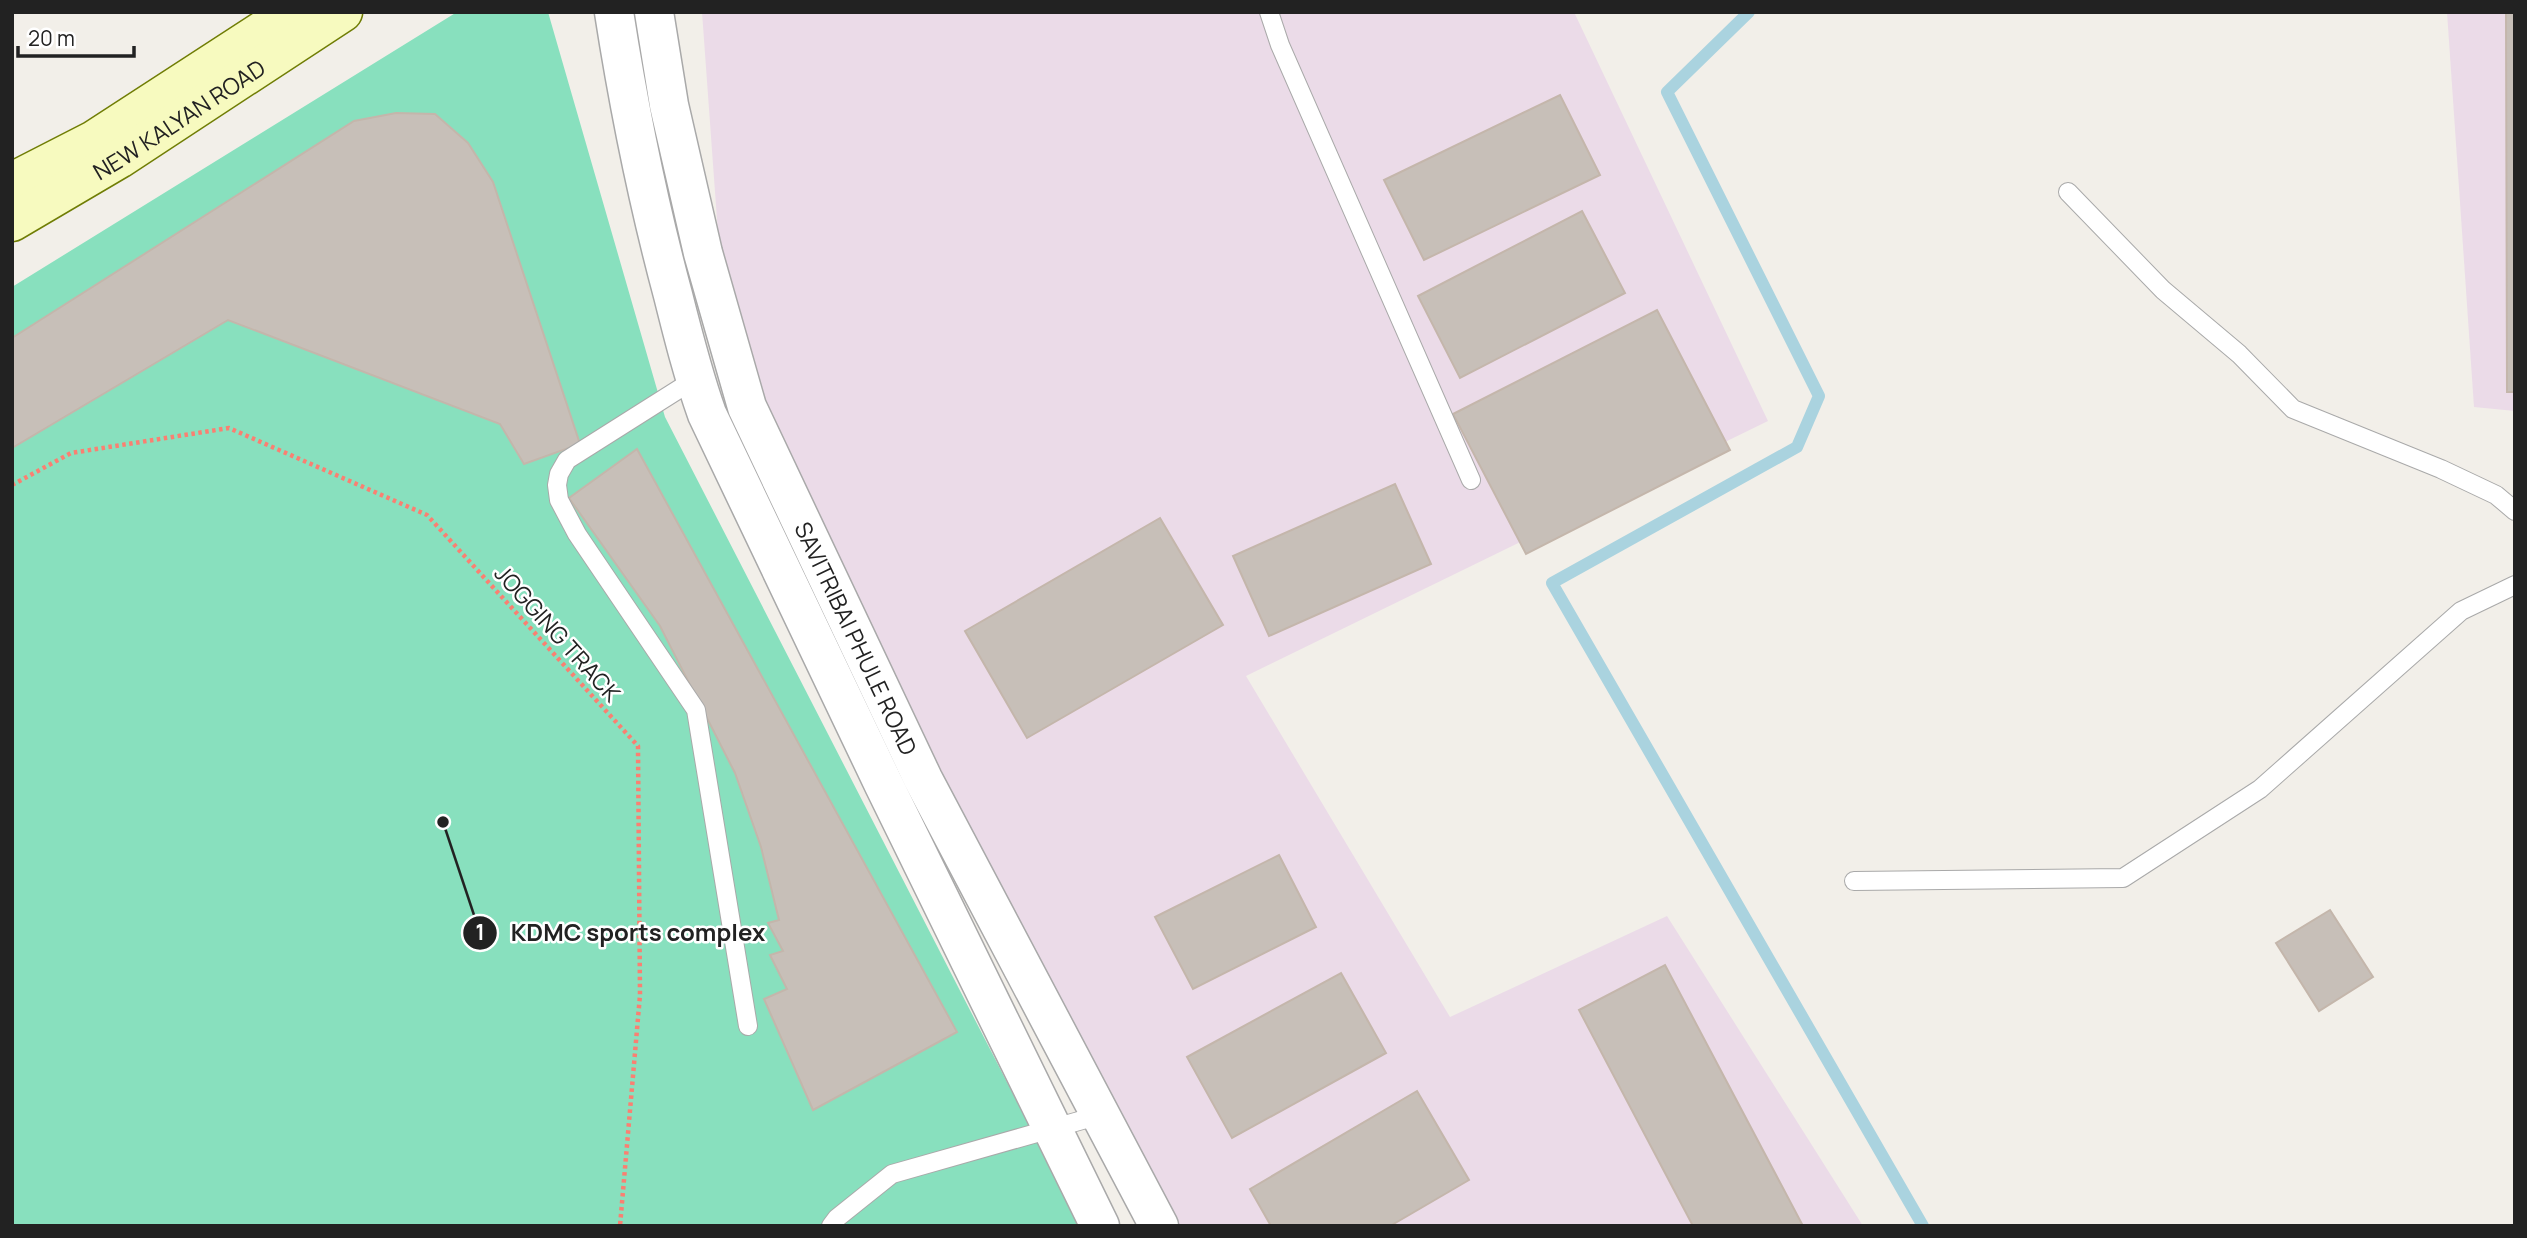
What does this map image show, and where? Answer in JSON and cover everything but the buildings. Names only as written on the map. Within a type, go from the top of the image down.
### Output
[{"type":"main road","name":"NEW KALYAN ROAD","points":[[12,182],[94,141],[291,12]]},
{"type":"main road","name":"NEW KALYAN ROAD","points":[[12,222],[119,159],[343,12]]},
{"type":"street","name":"SAVITRIBAI PHULE ROAD","points":[[614,12],[630,111],[663,258],[707,414],[878,773],[1100,1226]]},
{"type":"street","name":"SAVITRIBAI PHULE ROAD","points":[[654,12],[669,105],[703,253],[747,407],[923,779],[1159,1226]]},
{"type":"street","points":[[741,484],[777,469]]},
{"type":"lane","points":[[1269,12],[1280,45],[1471,480]]},
{"type":"lane","points":[[2068,192],[2163,290],[2239,354],[2293,409],[2441,469],[2496,495],[2515,511]]},
{"type":"lane","points":[[695,379],[567,460],[559,474],[557,485],[559,500],[577,534],[696,710],[748,1026]]},
{"type":"lane","points":[[1854,881],[2123,878],[2260,789],[2460,611],[2515,585]]},
{"type":"lane","points":[[831,1226],[837,1218],[892,1174],[1100,1115]]},
{"type":"path","name":"JOGGING TRACK","points":[[12,485],[71,453],[229,428],[427,515],[638,746],[640,995],[620,1226]]},
{"type":"shaded area","points":[[702,12],[1574,12],[1768,421],[1246,676],[1450,1017],[1667,916],[1863,1226],[1162,1226],[731,413]]},
{"type":"shaded area","points":[[2447,12],[2515,12],[2515,411],[2474,407]]},
{"type":"green space","points":[[457,12],[548,12],[665,417],[1081,1226],[12,1226],[12,287]]},
{"type":"waterway","points":[[1749,12],[1667,92],[1819,396],[1797,447],[1552,583],[1923,1226]]},
{"type":"place","name":"KDMC sports complex","points":[[443,822]]}]
